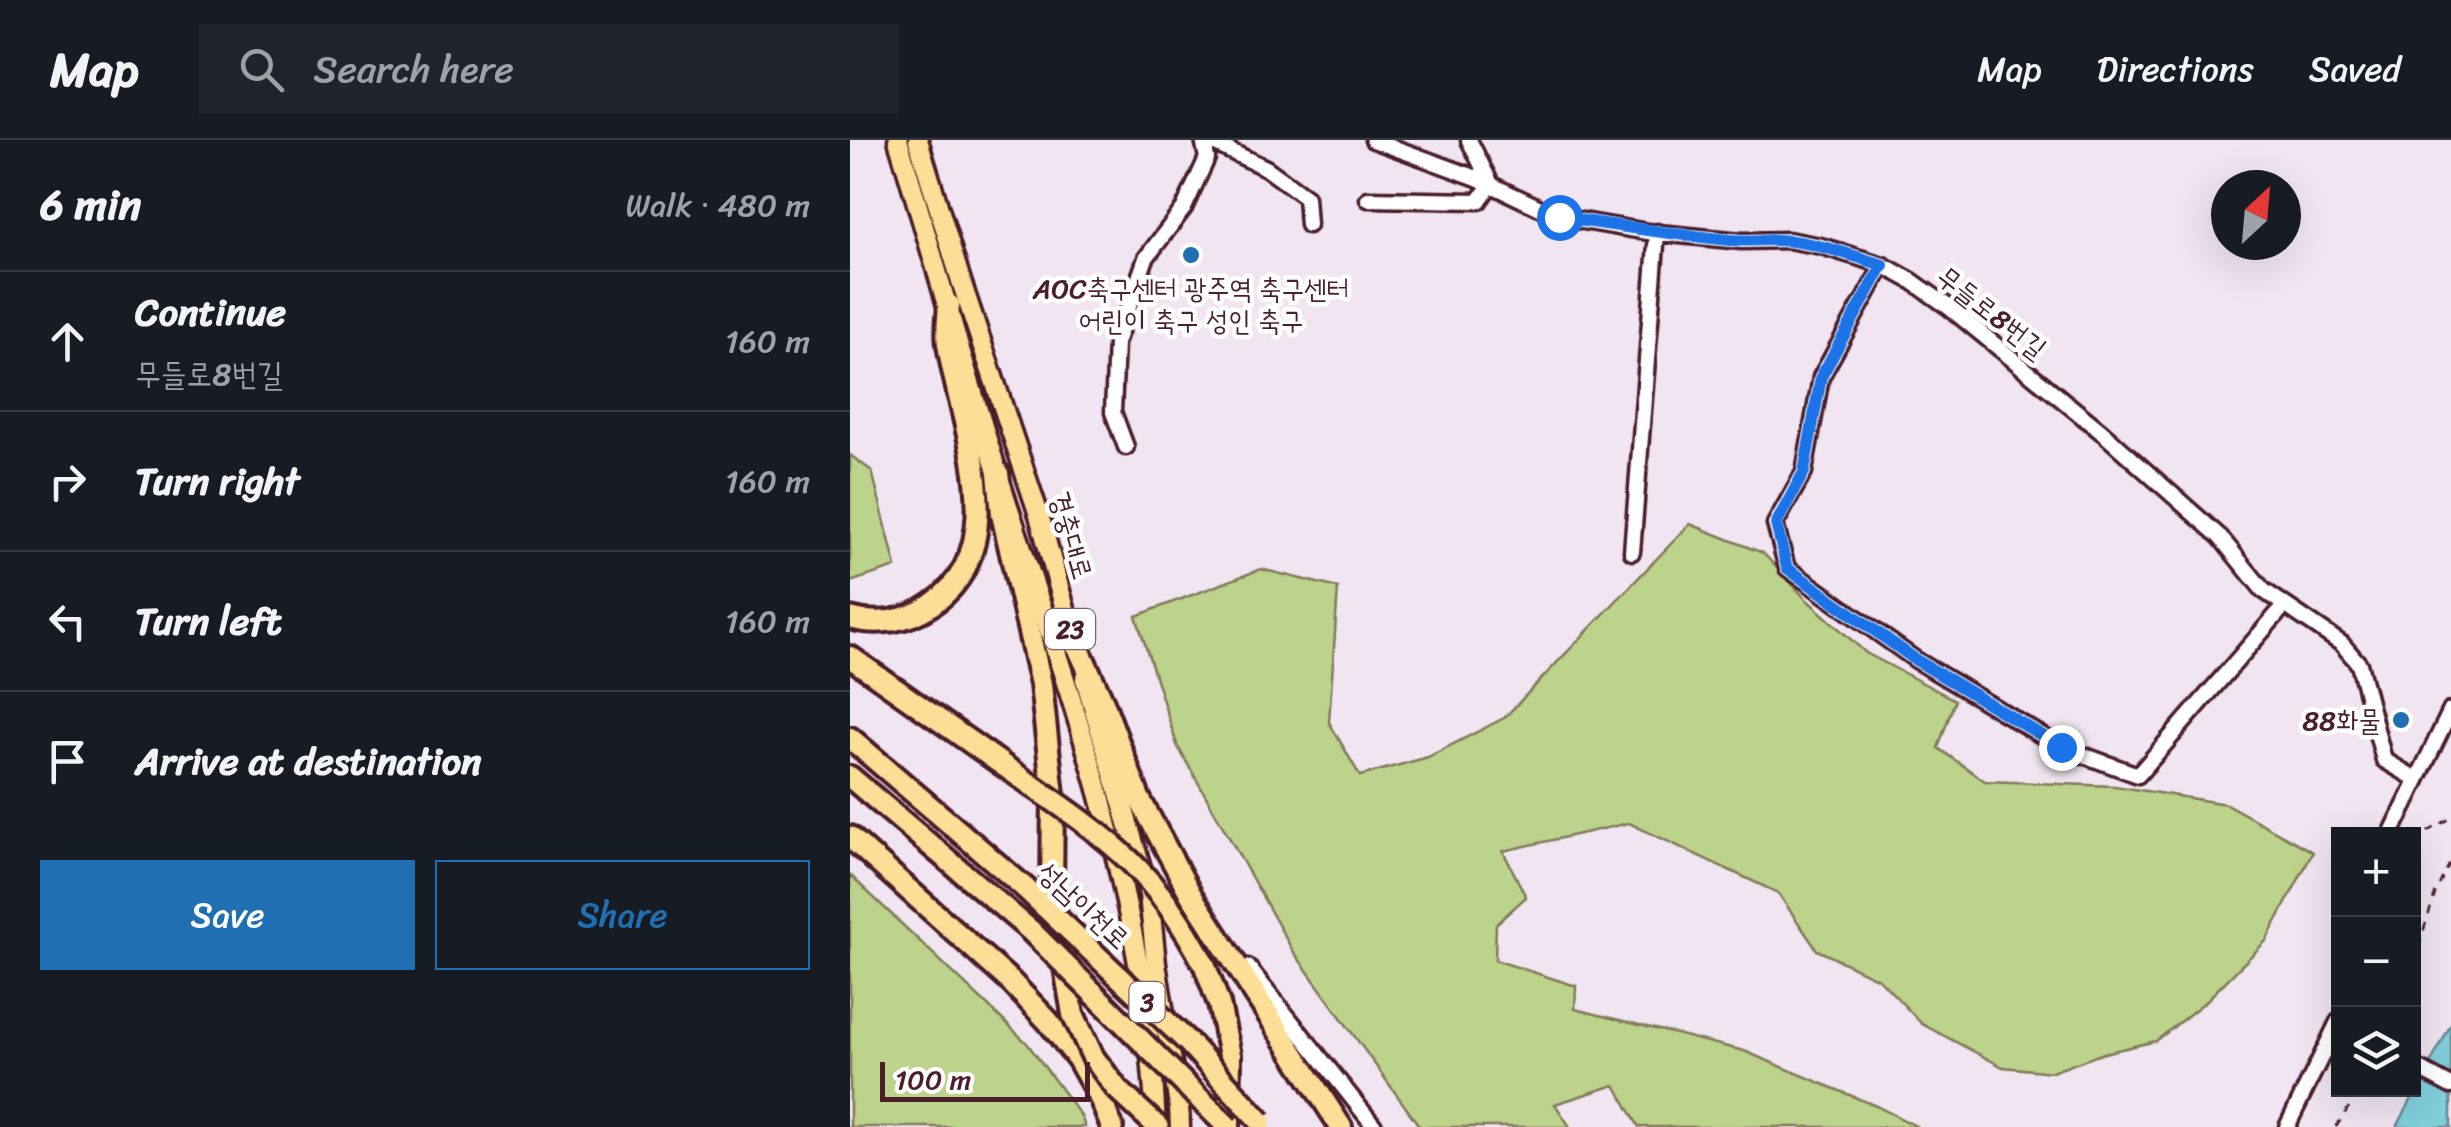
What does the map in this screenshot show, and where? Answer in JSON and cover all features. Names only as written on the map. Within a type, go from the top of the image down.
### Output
[{"type":"highway","points":[[850,618],[889,622],[917,615],[942,598],[964,572],[974,549],[977,492],[947,340],[949,305]]},
{"type":"highway","points":[[998,473],[1002,514],[1041,684],[1053,796],[1052,892],[1073,1014],[1093,1056],[1118,1089],[1157,1127]]},
{"type":"highway","points":[[1072,634],[1139,798],[1191,895],[1341,1127]]},
{"type":"highway","points":[[850,657],[1095,831],[1127,858],[1168,904],[1205,966],[1219,1004],[1230,1055],[1228,1127]]},
{"type":"highway","name":"성남이천로","points":[[850,738],[1026,888],[1189,1043],[1264,1125]]},
{"type":"highway","name":"성남이천로","points":[[850,777],[1030,930],[1228,1127]]},
{"type":"highway","points":[[850,837],[1010,980],[1048,1021],[1078,1059],[1112,1127]]},
{"type":"main road","name":"경충대로","points":[[898,140],[1105,810],[1140,967],[1157,1127]]},
{"type":"main road","name":"경충대로","points":[[918,140],[960,280],[1039,515],[1149,894],[1180,1127]]},
{"type":"street","points":[[1205,140],[1266,168],[1306,197],[1308,225]]},
{"type":"street","points":[[1126,447],[1112,412],[1116,343],[1146,258],[1184,208],[1207,158],[1205,140]]},
{"type":"street","name":"무들로8번길","points":[[1373,140],[1490,184],[1559,217],[1742,241],[1788,240],[1883,265],[1912,281],[2103,434],[2220,537],[2263,590],[2342,644],[2359,664],[2384,760],[2416,779]]},
{"type":"street","points":[[1368,199],[1479,201],[1490,184],[1468,140]]},
{"type":"street","points":[[1632,552],[1657,232]]},
{"type":"street","points":[[1883,265],[1821,377],[1804,472],[1776,524],[1787,568],[1916,660],[2044,738],[2138,775],[2284,606]]},
{"type":"street","points":[[2394,827],[2451,710]]},
{"type":"street","points":[[1191,895],[1375,1127]]},
{"type":"street","points":[[2288,1127],[2331,1037]]},
{"type":"street","points":[[2421,1070],[2451,1086]]},
{"type":"path","points":[[2421,836],[2451,818]]},
{"type":"path","points":[[2421,939],[2436,891],[2451,861]]},
{"type":"path","points":[[2336,1127],[2355,1097]]},
{"type":"green space","points":[[850,455],[872,471],[896,567],[850,582]]},
{"type":"green space","points":[[1690,524],[1763,553],[1806,599],[1866,653],[1955,700],[1938,748],[1985,781],[2115,786],[2226,804],[2313,852],[2266,941],[2206,1001],[2156,1041],[2104,1053],[2052,1072],[2003,1067],[1922,1024],[1879,979],[1817,950],[1778,893],[1629,823],[1503,851],[1526,897],[1496,924],[1495,960],[1576,986],[1575,1009],[1744,1051],[1918,1127],[1639,1127],[1615,1085],[1555,1104],[1570,1127],[1420,1127],[1293,951],[1177,745],[1136,616],[1261,569],[1338,588],[1329,722],[1360,776],[1428,757],[1504,718]]},
{"type":"green space","points":[[850,875],[1027,1043],[1085,1127],[850,1127]]},
{"type":"water","points":[[2451,1024],[2451,1127],[2397,1127],[2413,1097],[2421,1097],[2421,1081]]},
{"type":"place","name":"AOC축구센터 광주역 축구센터 어린이 축구 성인 축구","points":[[1191,255]]},
{"type":"place","name":"88화물","points":[[2401,720]]},
{"type":"route","points":[[1559,217],[1648,232],[1742,241],[1788,240],[1883,265],[1821,377],[1804,472],[1776,524],[1787,568],[1916,660],[2061,747]]}]
